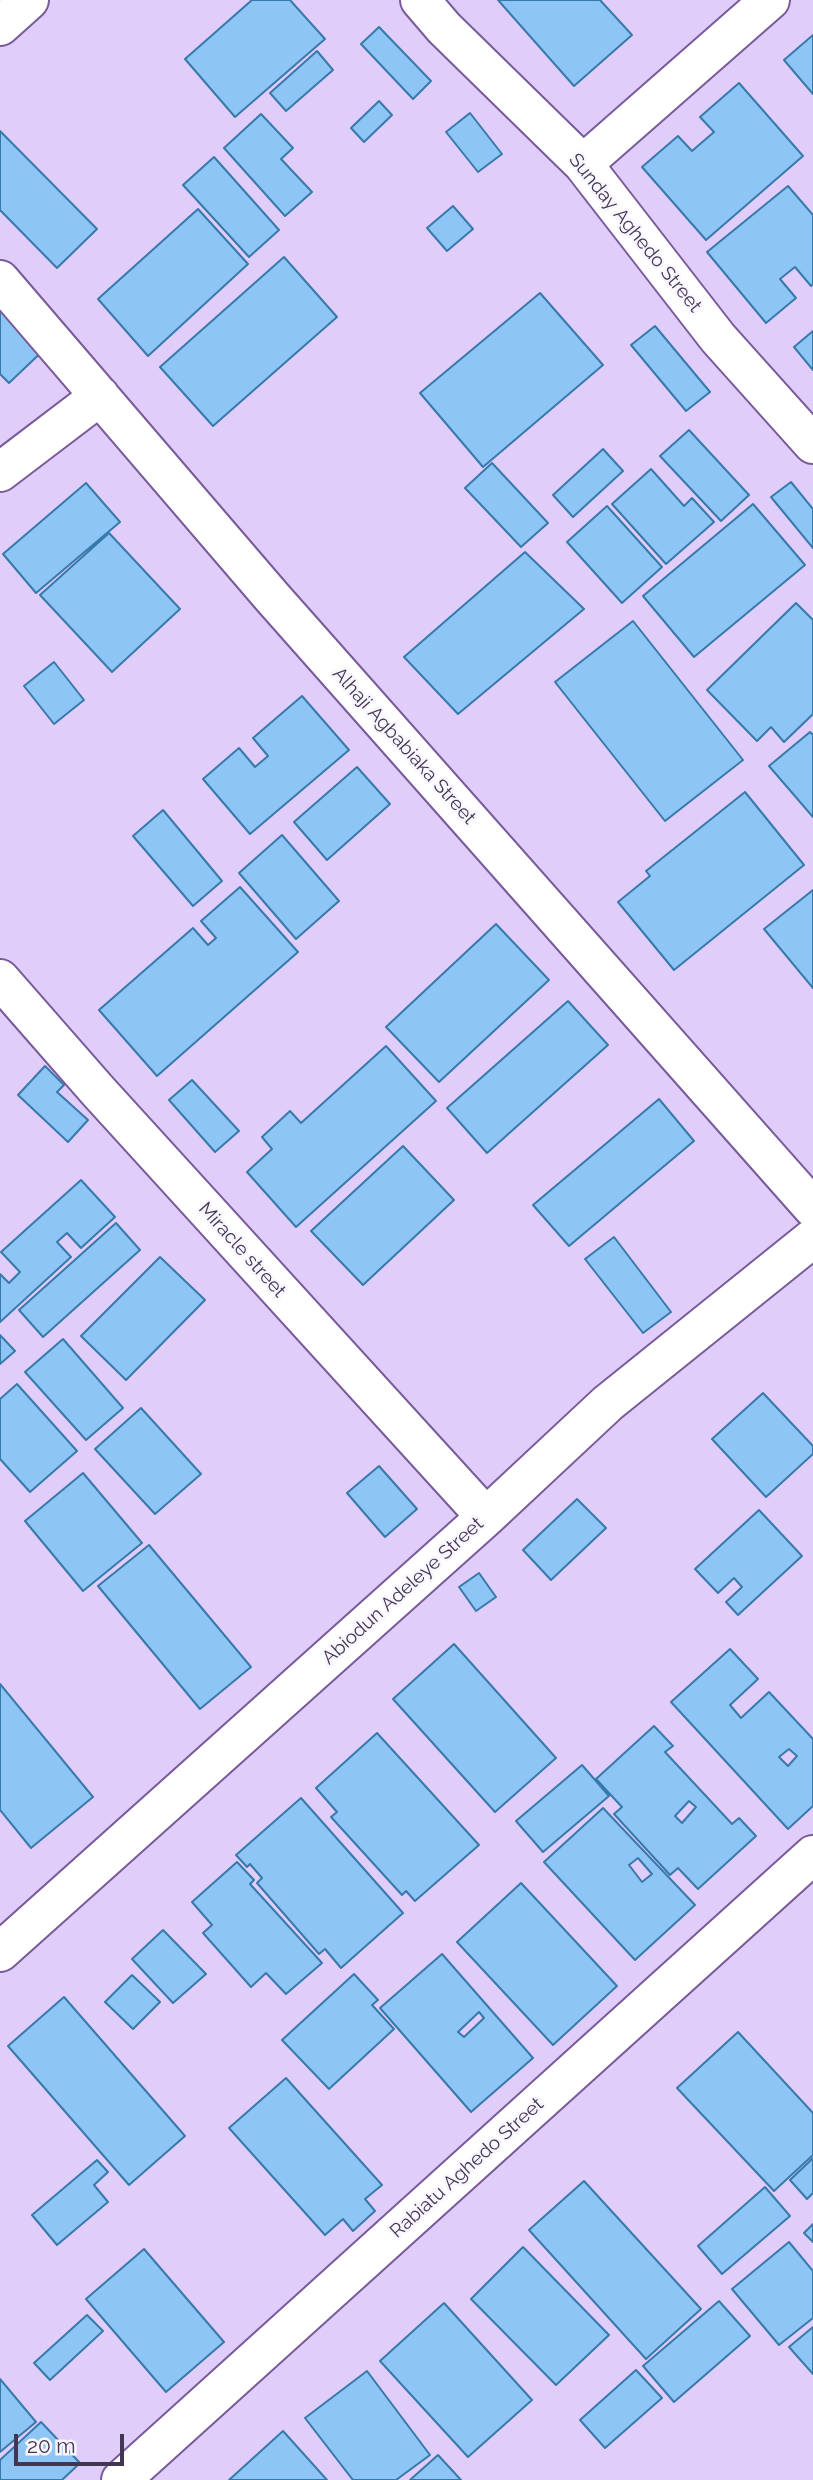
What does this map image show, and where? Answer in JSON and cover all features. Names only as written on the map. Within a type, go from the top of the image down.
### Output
[{"type":"street","points":[[0,26],[29,0]]},
{"type":"street","name":"Sunday Aghedo Street","points":[[420,0],[583,164],[718,338],[813,444]]},
{"type":"street","points":[[583,164],[770,0]]},
{"type":"street","name":"Alhaji Agbabiaka Street","points":[[0,280],[272,597],[813,1208]]},
{"type":"street","points":[[0,472],[100,396]]},
{"type":"street","name":"Miracle street","points":[[0,979],[98,1091],[486,1517]]},
{"type":"street","name":"Abiodun Adeleye Street","points":[[0,1952],[486,1517],[608,1403],[813,1238]]},
{"type":"street","name":"Rabiatu Aghedo Street","points":[[121,2480],[813,1856]]},
{"type":"building","points":[[252,0],[290,0],[325,39],[235,117],[185,59]]},
{"type":"building","points":[[498,0],[600,0],[632,35],[574,86]]},
{"type":"building","points":[[379,27],[431,81],[413,99],[361,44]]},
{"type":"building","points":[[813,35],[813,94],[784,60]]},
{"type":"building","points":[[317,51],[333,70],[286,111],[270,93]]},
{"type":"building","points":[[739,83],[803,156],[706,240],[642,167],[678,136],[692,151],[714,132],[700,117]]},
{"type":"building","points":[[379,101],[392,115],[364,142],[351,128]]},
{"type":"building","points":[[470,113],[502,154],[478,172],[446,132]]},
{"type":"building","points":[[261,114],[293,148],[281,159],[312,192],[285,216],[224,148]]},
{"type":"building","points":[[0,131],[97,229],[57,268],[0,210]]},
{"type":"building","points":[[214,157],[279,230],[249,257],[183,185]]},
{"type":"building","points":[[788,186],[813,215],[813,284],[811,286],[795,267],[780,279],[796,298],[766,323],[707,252]]},
{"type":"building","points":[[453,206],[473,229],[447,251],[427,228]]},
{"type":"building","points":[[198,209],[248,264],[148,356],[98,299]]},
{"type":"building","points":[[284,257],[337,317],[213,426],[160,367]]},
{"type":"building","points":[[540,293],[603,365],[483,467],[420,393]]},
{"type":"building","points":[[0,299],[49,345],[9,383],[0,374]]},
{"type":"building","points":[[655,326],[710,392],[686,411],[631,345]]},
{"type":"building","points":[[813,331],[813,370],[794,347]]},
{"type":"building","points":[[689,430],[749,495],[721,521],[660,456]]},
{"type":"building","points":[[603,449],[623,471],[573,517],[553,495]]},
{"type":"building","points":[[492,463],[548,523],[521,547],[465,488]]},
{"type":"building","points":[[651,469],[684,506],[692,498],[714,522],[666,564],[612,504]]},
{"type":"building","points":[[791,482],[813,509],[813,548],[771,497]]},
{"type":"building","points":[[86,483],[120,522],[36,593],[3,554]]},
{"type":"building","points":[[753,504],[805,565],[694,657],[643,596]]},
{"type":"building","points":[[607,506],[662,567],[622,603],[567,542]]},
{"type":"building","points":[[109,533],[180,609],[112,672],[40,595]]},
{"type":"building","points":[[525,552],[584,609],[458,714],[404,657]]},
{"type":"building","points":[[796,603],[813,620],[813,714],[784,742],[771,727],[757,741],[707,690]]},
{"type":"building","points":[[633,621],[743,760],[665,821],[555,682]]},
{"type":"building","points":[[54,662],[84,700],[54,724],[24,686]]},
{"type":"building","points":[[302,696],[349,750],[250,834],[203,779],[239,748],[255,767],[268,756],[253,738]]},
{"type":"building","points":[[810,732],[813,735],[813,817],[769,766]]},
{"type":"building","points":[[357,767],[390,804],[327,860],[294,822]]},
{"type":"building","points":[[745,792],[804,865],[674,970],[618,902],[650,876],[646,871]]},
{"type":"building","points":[[163,810],[222,881],[193,906],[133,836]]},
{"type":"building","points":[[282,835],[339,901],[296,939],[239,873]]},
{"type":"building","points":[[240,887],[298,952],[157,1076],[99,1010],[193,928],[208,945],[216,938],[201,921]]},
{"type":"building","points":[[813,890],[813,988],[764,929]]},
{"type":"building","points":[[496,924],[549,980],[439,1082],[386,1027]]},
{"type":"building","points":[[568,1001],[608,1045],[487,1153],[447,1108]]},
{"type":"building","points":[[386,1046],[436,1101],[296,1227],[247,1172],[272,1149],[262,1137],[290,1111],[301,1123]]},
{"type":"building","points":[[45,1066],[64,1085],[57,1092],[88,1120],[68,1142],[18,1095]]},
{"type":"building","points":[[192,1080],[239,1131],[215,1152],[169,1100]]},
{"type":"building","points":[[659,1099],[694,1141],[569,1246],[533,1205]]},
{"type":"building","points":[[403,1146],[454,1200],[363,1285],[311,1231]]},
{"type":"building","points":[[81,1180],[115,1217],[81,1248],[67,1233],[57,1242],[71,1257],[0,1322],[0,1274],[9,1283],[20,1272],[1,1252]]},
{"type":"building","points":[[116,1223],[140,1250],[43,1337],[19,1310]]},
{"type":"building","points":[[614,1237],[671,1312],[643,1333],[585,1259]]},
{"type":"building","points":[[160,1257],[205,1300],[126,1380],[81,1336]]},
{"type":"building","points":[[0,1335],[15,1351],[0,1364]]},
{"type":"building","points":[[63,1339],[123,1408],[86,1440],[25,1372]]},
{"type":"building","points":[[17,1384],[77,1451],[30,1492],[0,1459],[0,1399]]},
{"type":"building","points":[[763,1393],[813,1446],[813,1454],[766,1497],[712,1439]]},
{"type":"building","points":[[141,1408],[201,1474],[155,1514],[95,1449]]},
{"type":"building","points":[[379,1466],[417,1509],[385,1537],[347,1493]]},
{"type":"building","points":[[83,1473],[142,1543],[83,1591],[25,1521]]},
{"type":"building","points":[[577,1499],[606,1528],[551,1580],[523,1550]]},
{"type":"building","points":[[759,1510],[802,1556],[738,1615],[726,1602],[742,1587],[734,1578],[718,1593],[695,1569]]},
{"type":"building","points":[[149,1545],[251,1667],[200,1709],[98,1586]]},
{"type":"building","points":[[479,1573],[496,1597],[476,1611],[459,1587]]},
{"type":"building","points":[[454,1644],[556,1758],[495,1812],[393,1699]]},
{"type":"building","points":[[730,1649],[758,1679],[730,1705],[741,1718],[769,1692],[813,1739],[813,1806],[788,1829],[671,1702]],"holes":[[[789,1749],[797,1756],[788,1766],[779,1757]]]},
{"type":"building","points":[[0,1684],[93,1797],[31,1848],[0,1810]]},
{"type":"building","points":[[654,1726],[673,1746],[665,1752],[732,1824],[739,1818],[756,1836],[698,1889],[678,1868],[670,1875],[614,1814],[622,1807],[596,1779]],"holes":[[[689,1801],[696,1807],[682,1823],[675,1816]]]},
{"type":"building","points":[[377,1733],[479,1845],[415,1901],[406,1891],[402,1895],[331,1817],[337,1812],[316,1788]]},
{"type":"building","points":[[582,1765],[609,1796],[543,1852],[516,1821]]},
{"type":"building","points":[[301,1798],[403,1913],[341,1968],[325,1949],[319,1954],[257,1883],[262,1878],[250,1864],[247,1867],[236,1855]]},
{"type":"building","points":[[603,1808],[695,1905],[635,1960],[544,1862]],"holes":[[[638,1858],[652,1874],[642,1882],[629,1865]]]},
{"type":"building","points":[[237,1862],[254,1880],[250,1884],[322,1963],[286,1994],[266,1973],[251,1987],[203,1933],[212,1925],[192,1902]]},
{"type":"building","points":[[521,1883],[617,1986],[553,2045],[457,1942]]},
{"type":"building","points":[[163,1930],[206,1974],[173,2003],[132,1959]]},
{"type":"building","points":[[442,1954],[533,2058],[471,2112],[380,2008]],"holes":[[[479,2012],[484,2018],[464,2037],[458,2032]]]},
{"type":"building","points":[[354,1974],[378,2000],[372,2005],[394,2029],[329,2089],[282,2040]]},
{"type":"building","points":[[132,1975],[160,2002],[133,2029],[105,2002]]},
{"type":"building","points":[[64,1997],[185,2136],[129,2185],[8,2046]]},
{"type":"building","points":[[738,2032],[813,2113],[813,2155],[774,2191],[677,2088]]},
{"type":"building","points":[[286,2078],[382,2185],[365,2199],[375,2211],[353,2231],[343,2219],[325,2235],[229,2128]]},
{"type":"building","points":[[813,2158],[813,2193],[807,2199],[790,2180]]},
{"type":"building","points":[[97,2160],[108,2172],[94,2185],[108,2202],[57,2245],[32,2215]]},
{"type":"building","points":[[584,2181],[701,2309],[646,2359],[529,2230]]},
{"type":"building","points":[[765,2187],[790,2216],[722,2274],[698,2246]]},
{"type":"building","points":[[813,2224],[813,2242],[804,2233]]},
{"type":"building","points":[[789,2242],[813,2271],[813,2318],[779,2345],[732,2289]]},
{"type":"building","points":[[523,2247],[609,2335],[556,2385],[471,2299]]},
{"type":"building","points":[[144,2249],[224,2342],[166,2392],[86,2299]]},
{"type":"building","points":[[719,2301],[750,2336],[674,2402],[643,2366]]},
{"type":"building","points":[[444,2303],[532,2400],[468,2457],[380,2361]]},
{"type":"building","points":[[87,2315],[103,2331],[50,2380],[34,2363]]},
{"type":"building","points":[[813,2327],[813,2374],[789,2347]]},
{"type":"building","points":[[636,2370],[662,2398],[605,2448],[580,2420]]},
{"type":"building","points":[[367,2371],[430,2455],[396,2480],[353,2480],[305,2418]]},
{"type":"building","points":[[0,2379],[36,2422],[0,2452]]},
{"type":"building","points":[[41,2422],[80,2463],[62,2480],[0,2480],[0,2460]]},
{"type":"building","points":[[283,2431],[327,2480],[229,2480]]},
{"type":"building","points":[[438,2455],[461,2480],[410,2480]]}]
